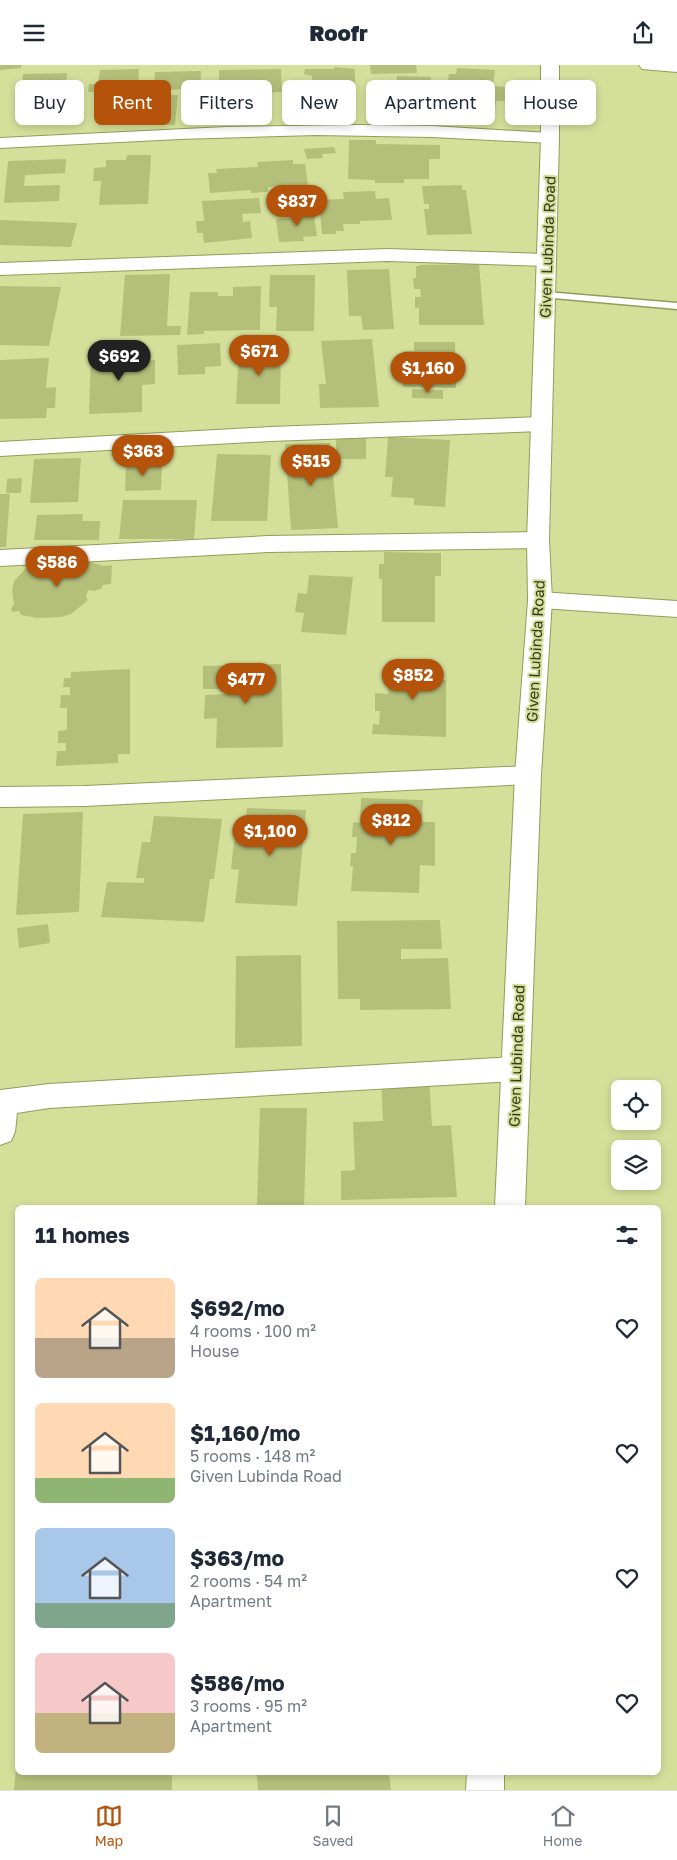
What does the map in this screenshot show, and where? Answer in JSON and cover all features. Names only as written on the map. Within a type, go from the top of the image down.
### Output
[{"type":"street","name":"Given Lubinda Road","points":[[510,1205],[528,775],[540,601],[538,540],[550,137],[550,65]]},
{"type":"street","points":[[648,65],[677,67]]},
{"type":"street","points":[[0,143],[251,132],[359,130],[550,137]]},
{"type":"street","points":[[0,269],[387,255],[546,261]]},
{"type":"street","points":[[0,449],[270,434],[541,424]]},
{"type":"street","points":[[0,558],[268,544],[538,540]]},
{"type":"street","points":[[540,601],[677,609]]},
{"type":"street","points":[[0,797],[95,796],[528,775]]},
{"type":"street","points":[[0,1132],[2,1103],[49,1096],[516,1069]]},
{"type":"street","points":[[486,1775],[486,1790]]},
{"type":"lane","points":[[546,295],[677,306]]},
{"type":"building","points":[[0,65],[21,65],[21,68],[0,70]]},
{"type":"building","points":[[370,65],[416,65],[417,73],[371,74]]},
{"type":"building","points":[[334,67],[355,69],[355,80],[312,80],[312,76],[304,74],[305,69],[334,69]]},
{"type":"building","points":[[457,68],[495,70],[494,80],[448,80],[449,74],[456,74]]},
{"type":"building","points":[[139,69],[138,80],[99,80],[100,70]]},
{"type":"building","points":[[281,69],[282,92],[272,92],[272,80],[219,80],[219,70]]},
{"type":"building","points":[[201,71],[200,80],[181,80],[181,89],[171,90],[171,80],[155,80],[155,72]]},
{"type":"building","points":[[67,73],[66,80],[23,80],[23,74]]},
{"type":"building","points":[[397,76],[431,77],[431,80],[397,80]]},
{"type":"building","points":[[89,84],[94,84],[94,92],[88,92]]},
{"type":"building","points":[[495,86],[505,87],[505,101],[496,101],[495,108]]},
{"type":"building","points":[[171,95],[178,95],[175,125],[171,125]]},
{"type":"building","points":[[349,140],[376,140],[376,144],[440,145],[440,159],[429,159],[429,179],[404,179],[404,183],[375,183],[375,180],[348,179]]},
{"type":"building","points":[[334,147],[336,153],[322,154],[323,158],[307,159],[304,149]]},
{"type":"building","points":[[127,155],[151,155],[148,204],[99,205],[101,181],[93,181],[94,168],[106,167],[106,160],[126,160]]},
{"type":"building","points":[[66,159],[65,173],[25,175],[24,186],[60,185],[59,201],[4,203],[8,161]]},
{"type":"building","points":[[293,160],[293,164],[305,164],[308,185],[268,187],[268,192],[251,193],[251,190],[210,193],[208,173],[217,173],[216,169],[258,167],[257,162]]},
{"type":"building","points":[[462,185],[462,190],[466,190],[472,234],[427,235],[424,209],[429,209],[429,204],[424,204],[422,186]]},
{"type":"building","points":[[375,191],[376,199],[389,198],[392,220],[360,221],[360,224],[343,224],[344,231],[336,231],[336,234],[322,234],[319,200],[344,199],[343,192]]},
{"type":"building","points":[[305,193],[306,207],[296,207],[296,211],[281,212],[281,208],[274,208],[273,194]]},
{"type":"building","points":[[259,198],[261,213],[242,214],[243,222],[250,221],[252,238],[204,243],[203,233],[197,233],[196,221],[204,221],[202,201]]},
{"type":"building","points":[[313,210],[317,236],[303,237],[304,241],[279,242],[276,219],[301,217],[300,211]]},
{"type":"building","points":[[0,220],[77,223],[71,247],[0,245]]},
{"type":"building","points":[[479,264],[484,325],[419,325],[419,308],[415,308],[415,297],[421,297],[420,289],[414,289],[413,278],[416,278],[416,266]]},
{"type":"building","points":[[389,269],[394,329],[363,330],[361,316],[349,316],[347,270]]},
{"type":"building","points":[[170,274],[167,326],[181,326],[180,335],[120,336],[125,275]]},
{"type":"building","points":[[270,275],[315,275],[314,331],[276,331],[277,307],[269,307]]},
{"type":"building","points":[[0,286],[61,287],[49,346],[0,345]]},
{"type":"building","points":[[261,286],[260,330],[204,331],[204,334],[187,335],[190,292],[218,292],[218,296],[233,296],[233,287]]},
{"type":"building","points":[[372,339],[379,407],[320,408],[319,384],[326,384],[321,341]]},
{"type":"building","points":[[414,342],[455,342],[456,388],[403,387],[403,378],[413,379],[413,362],[404,362],[405,351],[414,351]]},
{"type":"building","points":[[220,343],[221,366],[205,367],[205,374],[178,375],[177,345]]},
{"type":"building","points":[[239,349],[281,349],[280,404],[236,404]]},
{"type":"building","points":[[136,352],[136,361],[155,360],[155,384],[142,385],[142,412],[89,414],[91,353]]},
{"type":"building","points":[[49,358],[46,388],[56,387],[55,408],[47,408],[46,418],[0,419],[0,360]]},
{"type":"building","points":[[412,389],[443,390],[443,399],[412,398]]},
{"type":"building","points":[[388,437],[450,440],[445,507],[414,505],[414,498],[391,497],[393,477],[385,477]]},
{"type":"building","points":[[336,438],[366,438],[366,459],[336,459]]},
{"type":"building","points":[[330,443],[338,528],[291,530],[285,444]]},
{"type":"building","points":[[217,454],[271,455],[267,521],[211,521]]},
{"type":"building","points":[[81,458],[78,502],[30,503],[34,459]]},
{"type":"building","points":[[162,462],[161,490],[125,491],[126,463]]},
{"type":"building","points":[[22,478],[21,493],[6,493],[7,479]]},
{"type":"building","points":[[0,494],[10,494],[6,547],[0,547]]},
{"type":"building","points":[[123,500],[197,500],[194,539],[119,539]]},
{"type":"building","points":[[83,514],[82,521],[100,521],[99,540],[34,540],[37,515]]},
{"type":"building","points":[[384,552],[441,553],[441,576],[435,576],[435,622],[382,622],[382,579],[379,579],[379,564],[384,564]]},
{"type":"building","points":[[86,561],[104,566],[112,565],[111,584],[103,585],[101,589],[94,591],[88,590],[86,597],[88,600],[71,614],[61,617],[38,618],[21,615],[19,611],[12,612],[11,608],[14,605],[12,591],[14,581],[27,567],[40,563]]},
{"type":"building","points":[[309,575],[353,577],[346,635],[301,632],[304,613],[295,612],[298,593],[307,594]]},
{"type":"building","points":[[388,661],[438,662],[438,680],[446,680],[446,737],[372,734],[373,724],[379,725],[380,711],[375,711],[375,693],[388,694]]},
{"type":"building","points":[[281,664],[283,747],[216,748],[217,718],[204,719],[205,695],[229,694],[229,689],[203,689],[203,666]]},
{"type":"building","points":[[130,669],[130,754],[118,754],[118,763],[56,766],[57,751],[66,751],[66,743],[58,743],[58,731],[67,730],[67,708],[60,708],[61,695],[70,695],[70,687],[63,687],[64,678],[71,678],[71,672]]},
{"type":"building","points":[[361,798],[423,800],[422,822],[435,822],[435,866],[420,865],[419,893],[351,891],[353,866],[350,866],[351,853],[356,853],[357,837],[352,837],[353,822],[360,823]]},
{"type":"building","points":[[247,808],[306,810],[297,906],[235,903],[239,870],[231,869],[234,841],[243,841]]},
{"type":"building","points":[[83,812],[79,912],[16,915],[23,814]]},
{"type":"building","points":[[154,816],[222,819],[214,879],[210,879],[204,922],[101,917],[107,882],[144,883],[144,878],[136,878],[142,842],[150,842]]},
{"type":"building","points":[[440,920],[442,949],[401,949],[401,959],[448,958],[451,1009],[360,1010],[360,999],[338,999],[337,921]]},
{"type":"building","points":[[48,924],[50,943],[19,948],[17,928]]},
{"type":"building","points":[[301,955],[302,1046],[235,1048],[236,956]]},
{"type":"building","points":[[429,1078],[432,1126],[451,1125],[457,1197],[341,1200],[341,1171],[355,1170],[353,1122],[383,1121],[381,1079]]},
{"type":"building","points":[[260,1108],[307,1108],[304,1205],[257,1205]]},
{"type":"building","points":[[15,1775],[172,1775],[172,1790],[14,1790]]},
{"type":"building","points":[[257,1775],[389,1775],[391,1790],[258,1790]]}]
